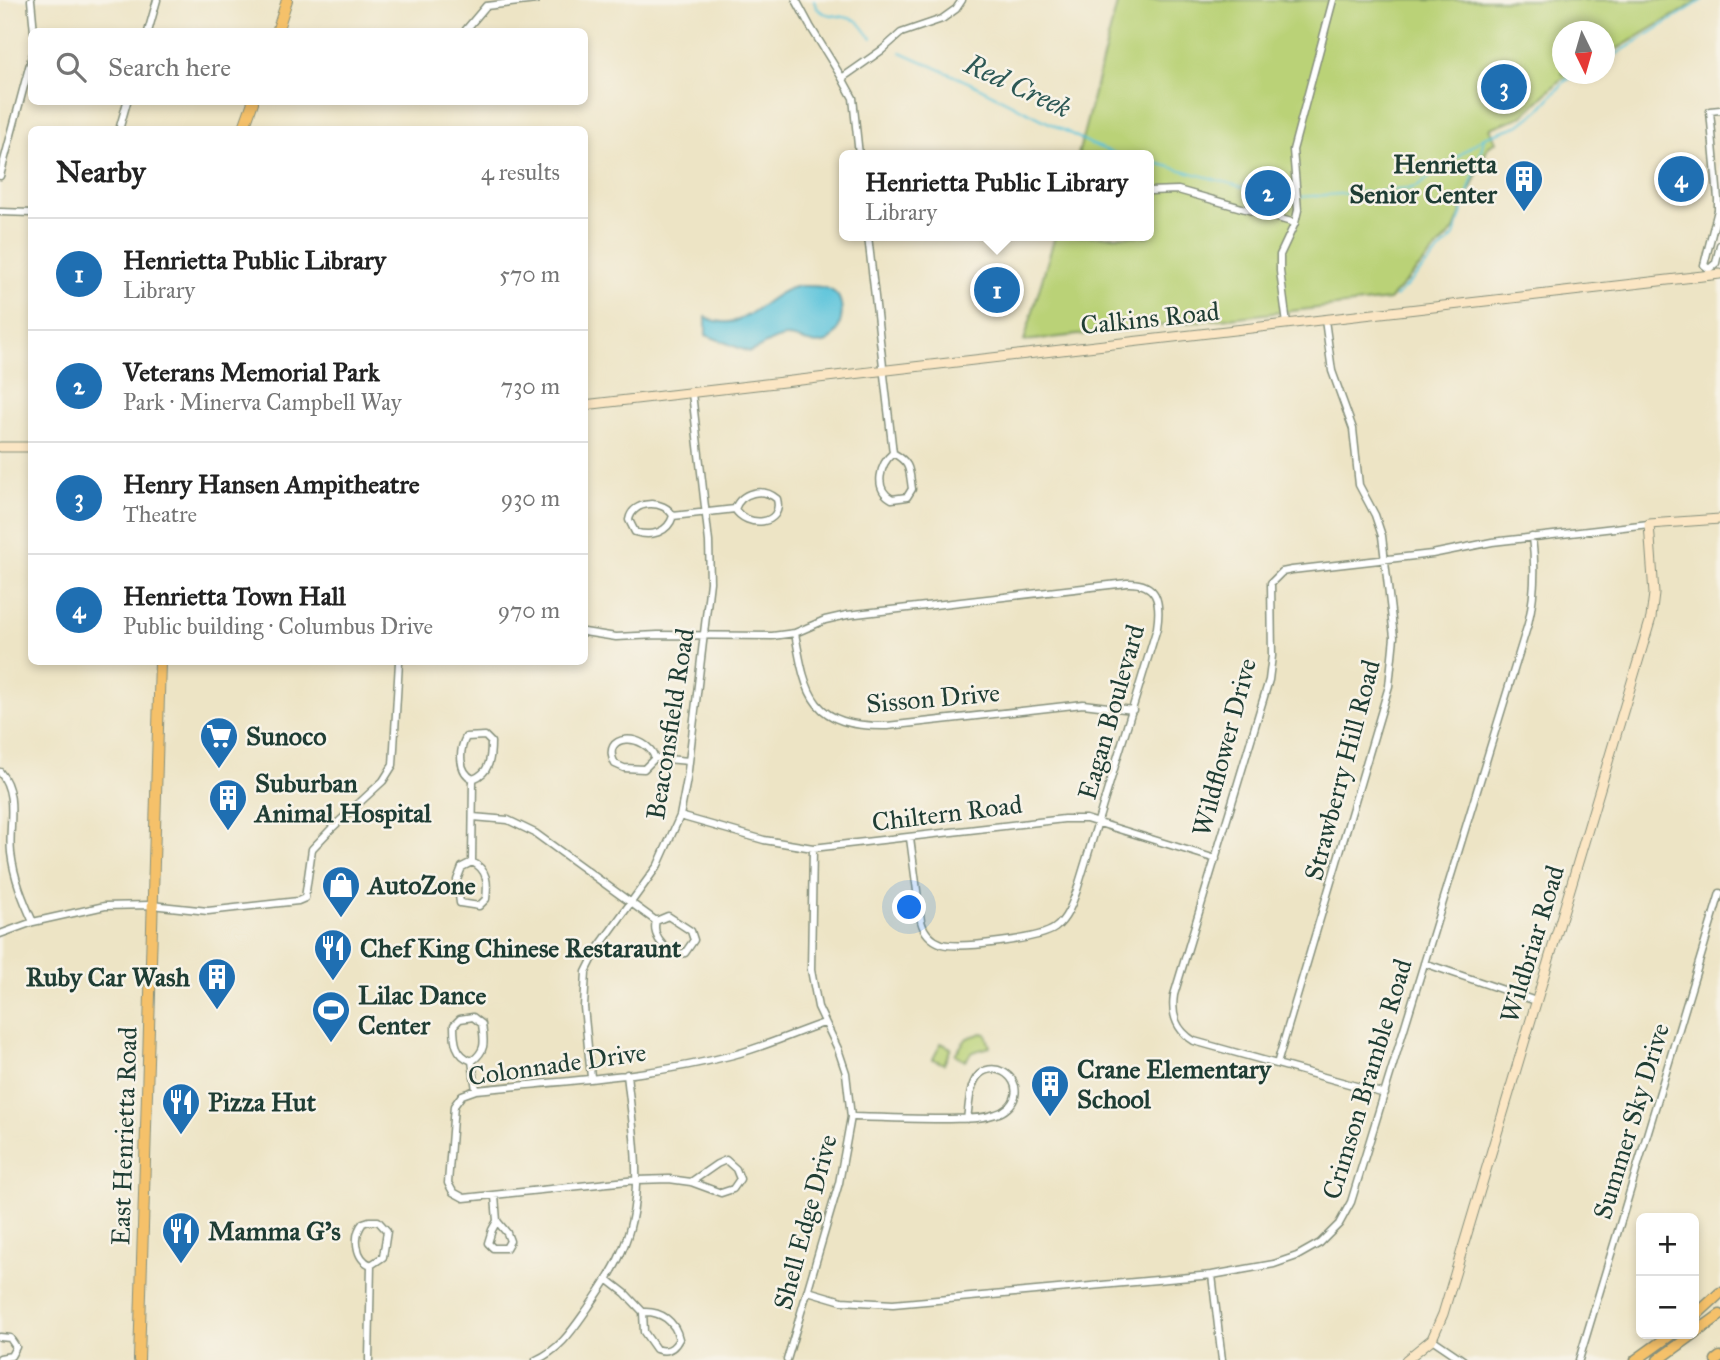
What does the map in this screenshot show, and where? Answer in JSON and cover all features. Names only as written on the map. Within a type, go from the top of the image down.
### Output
[{"type":"highway","points":[[1699,1312],[1720,1293]]},
{"type":"highway","points":[[1658,1360],[1720,1315]]},
{"type":"highway","points":[[1636,1360],[1665,1339]]},
{"type":"main road","points":[[278,28],[287,0]]},
{"type":"main road","points":[[244,126],[252,105]]},
{"type":"main road","name":"Calkins Road","points":[[588,405],[1325,320],[1709,272],[1720,274]]},
{"type":"main road","points":[[0,447],[28,447]]},
{"type":"main road","name":"Wildflower Drive","points":[[1649,524],[1720,519]]},
{"type":"main road","name":"Wildbriar Road","points":[[1432,1339],[1450,1290],[1651,618],[1654,594],[1649,524]]},
{"type":"main road","name":"East Henrietta Road","points":[[139,1360],[160,665]]},
{"type":"main road","points":[[1406,1360],[1432,1339]]},
{"type":"street","points":[[31,0],[34,28]]},
{"type":"street","points":[[149,28],[157,0]]},
{"type":"street","points":[[467,28],[486,6],[536,0]]},
{"type":"street","points":[[796,0],[853,98],[858,150]]},
{"type":"street","points":[[842,78],[901,33],[942,19],[956,9],[962,0]]},
{"type":"street","points":[[1287,324],[1280,255],[1295,223],[1297,210],[1295,142],[1333,0]]},
{"type":"street","points":[[0,176],[28,71]]},
{"type":"street","points":[[120,126],[126,105]]},
{"type":"street","points":[[1720,110],[1710,111],[1718,210],[1704,265],[1709,272],[1716,263],[1720,246]]},
{"type":"street","points":[[1154,191],[1178,190],[1295,223]]},
{"type":"street","points":[[0,212],[28,213]]},
{"type":"street","points":[[869,241],[885,369],[892,453],[880,469],[881,488],[887,497],[892,499],[907,497],[912,489],[909,466],[906,461],[892,453]]},
{"type":"street","name":"Strawberry Hill Road","points":[[1277,1064],[1389,686],[1394,637],[1382,536],[1375,515],[1359,485],[1353,429],[1332,372],[1325,320]]},
{"type":"street","name":"Beaconsfield Road","points":[[591,1077],[584,1007],[586,972],[598,948],[657,865],[680,816],[689,761],[710,582],[710,558],[692,393]]},
{"type":"street","points":[[764,492],[777,499],[779,509],[769,520],[753,522],[743,519],[735,509],[738,501],[746,495],[764,492]]},
{"type":"street","points":[[657,504],[670,511],[673,516],[671,523],[664,530],[645,535],[635,532],[629,520],[635,508],[657,504]]},
{"type":"street","points":[[673,516],[735,509]]},
{"type":"street","name":"Wildflower Drive","points":[[1385,1094],[1194,1041],[1181,1031],[1175,1020],[1174,995],[1269,680],[1272,656],[1270,587],[1273,580],[1286,570],[1386,560],[1532,537],[1649,524]]},
{"type":"street","name":"Crimson Bramble Road","points":[[808,1291],[842,1301],[886,1304],[1212,1275],[1285,1261],[1309,1250],[1330,1235],[1351,1202],[1528,624],[1535,579],[1532,537]]},
{"type":"street","name":"Eagan Boulevard","points":[[588,633],[616,637],[772,636],[795,633],[825,620],[847,615],[1136,583],[1150,588],[1155,594],[1159,616],[1133,710],[1071,907],[1056,927],[1034,937],[954,946],[934,940],[922,927],[910,838]]},
{"type":"street","name":"Sisson Drive","points":[[795,633],[809,694],[830,714],[857,724],[887,726],[1083,704],[1133,710]]},
{"type":"street","points":[[0,934],[33,922],[105,906],[152,905],[208,911],[305,898],[312,849],[383,781],[393,765],[399,665]]},
{"type":"street","points":[[485,736],[491,742],[489,767],[485,773],[473,779],[467,776],[461,765],[461,748],[466,737],[485,736]]},
{"type":"street","points":[[621,740],[640,741],[649,748],[655,758],[644,769],[624,768],[615,764],[611,750],[613,745],[621,740]]},
{"type":"street","points":[[655,758],[689,761]]},
{"type":"street","points":[[0,772],[10,790],[10,835],[15,875],[33,922]]},
{"type":"street","points":[[472,862],[473,779]]},
{"type":"street","name":"Chiltern Road","points":[[680,816],[764,840],[813,848],[1064,819],[1098,822],[1216,859]]},
{"type":"street","points":[[472,817],[500,819],[523,826],[656,921]]},
{"type":"street","name":"Shell Edge Drive","points":[[787,1360],[839,1184],[851,1117],[846,1073],[814,992],[810,956],[813,848]]},
{"type":"street","points":[[472,862],[479,865],[485,873],[486,899],[479,906],[464,905],[458,899],[458,872],[472,862]]},
{"type":"street","name":"Summer Sky Drive","points":[[1579,1360],[1720,893]]},
{"type":"street","points":[[663,917],[673,918],[691,931],[694,940],[685,953],[676,953],[658,939],[654,928],[656,921],[663,917]]},
{"type":"street","points":[[1424,963],[1536,1001]]},
{"type":"street","points":[[473,1017],[482,1024],[485,1044],[482,1054],[472,1061],[464,1058],[457,1049],[454,1025],[460,1019],[473,1017]]},
{"type":"street","name":"Colonnade Drive","points":[[691,1182],[726,1160],[736,1169],[740,1179],[733,1189],[721,1193],[691,1182],[669,1179],[464,1198],[453,1192],[448,1183],[454,1106],[462,1095],[476,1090],[627,1074],[735,1054],[824,1023]]},
{"type":"street","points":[[472,1061],[476,1090]]},
{"type":"street","points":[[851,1117],[967,1119],[999,1114],[1009,1107],[1015,1096],[1010,1075],[1000,1069],[982,1072],[977,1076],[967,1119]]},
{"type":"street","points":[[536,1360],[563,1342],[607,1279],[625,1243],[633,1217],[637,1180],[627,1074]]},
{"type":"street","points":[[495,1196],[497,1221]]},
{"type":"street","points":[[378,1221],[387,1231],[385,1251],[380,1261],[371,1265],[365,1263],[358,1253],[357,1232],[363,1223],[378,1221]]},
{"type":"street","points":[[369,1360],[371,1265]]},
{"type":"street","points":[[1212,1275],[1222,1360]]},
{"type":"street","points":[[607,1279],[643,1312],[660,1314],[676,1329],[679,1339],[672,1348],[661,1351],[648,1340],[642,1325],[643,1312]]},
{"type":"street","points":[[0,1337],[10,1338],[16,1347],[11,1356],[0,1357]]},
{"type":"street","points":[[1432,1339],[1463,1360]]},
{"type":"green space","points":[[1118,0],[1700,0],[1615,50],[1615,21],[1552,21],[1552,84],[1556,84],[1523,116],[1490,128],[1496,142],[1488,147],[1454,230],[1389,300],[1024,341],[1054,241],[1154,241],[1154,150],[1079,150]]},
{"type":"green space","points":[[986,1034],[990,1047],[972,1052],[965,1061],[955,1054],[967,1038]]},
{"type":"green space","points":[[941,1043],[951,1048],[944,1064],[933,1059]]},
{"type":"water","points":[[800,286],[828,289],[839,299],[841,320],[836,334],[827,342],[816,344],[785,337],[749,352],[706,335],[706,317],[720,322],[732,322],[787,290]]},
{"type":"waterway","name":"Red Creek","points":[[814,0],[816,7],[825,14],[857,21],[872,38]]},
{"type":"waterway","points":[[1126,2],[1131,0]]},
{"type":"waterway","name":"Red Creek","points":[[1615,55],[1703,0]]},
{"type":"waterway","name":"Red Creek","points":[[901,52],[1106,150]]},
{"type":"waterway","name":"Red Creek","points":[[1299,197],[1418,186],[1484,137],[1520,125],[1539,110],[1562,84]]},
{"type":"waterway","points":[[1477,165],[1484,139]]},
{"type":"waterway","name":"Red Creek","points":[[1154,162],[1271,195],[1294,198]]},
{"type":"waterway","points":[[1396,297],[1454,236],[1475,171]]},
{"type":"place","name":"Henry Hansen Ampitheatre","points":[[1504,87]]},
{"type":"place","name":"Henrietta Town Hall","points":[[1681,179]]},
{"type":"place","name":"Veterans Memorial Park","points":[[1268,193]]},
{"type":"place","name":"Henrietta Senior Center","points":[[1524,213]]},
{"type":"place","name":"Henrietta Public Library","points":[[997,290]]},
{"type":"place","name":"Sunoco","points":[[219,770]]},
{"type":"place","name":"Suburban Animal Hospital","points":[[228,832]]},
{"type":"place","name":"AutoZone","points":[[341,919]]},
{"type":"place","name":"Chef King Chinese Restaraunt","points":[[333,982]]},
{"type":"place","name":"Ruby Car Wash","points":[[217,1011]]},
{"type":"place","name":"Lilac Dance Center","points":[[331,1044]]},
{"type":"place","name":"Crane Elementary School","points":[[1050,1118]]},
{"type":"place","name":"Pizza Hut","points":[[181,1136]]},
{"type":"place","name":"Mamma G's","points":[[181,1265]]}]
